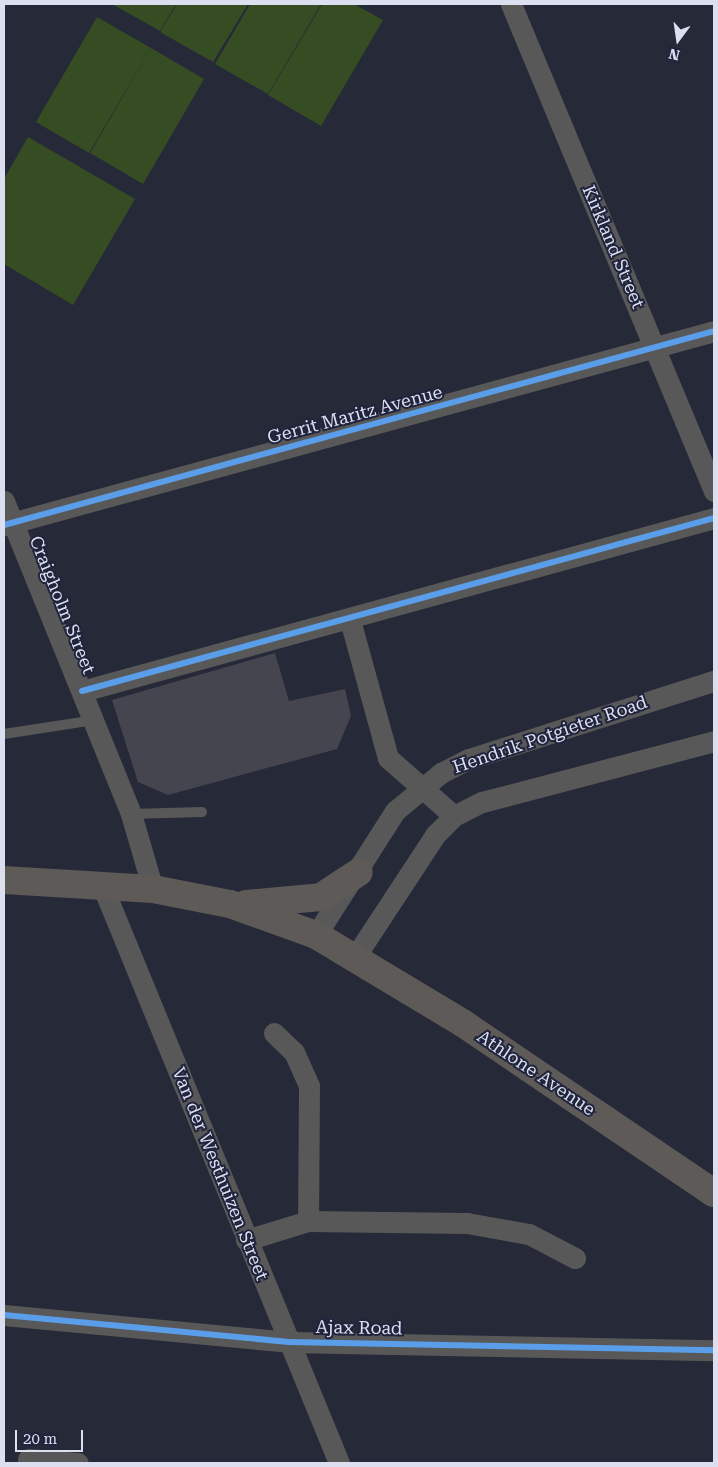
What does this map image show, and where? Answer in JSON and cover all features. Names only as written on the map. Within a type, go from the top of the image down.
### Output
[{"type":"main road","points":[[230,904],[321,897],[358,872]]},
{"type":"main road","points":[[4,880],[153,889],[230,904],[316,935],[355,957]]},
{"type":"main road","name":"Athlone Avenue","points":[[355,957],[464,1024],[714,1193]]},
{"type":"street","name":"Kirkland Street","points":[[511,4],[714,491]]},
{"type":"street","name":"Gerrit Maritz Avenue","points":[[9,525],[714,331]]},
{"type":"street","name":"Craigholm Street","points":[[4,501],[9,525],[82,691],[132,814],[153,889]]},
{"type":"street","points":[[82,691],[350,620],[714,518]]},
{"type":"street","points":[[350,620],[388,758],[454,816]]},
{"type":"street","name":"Hendrik Potgieter Road","points":[[316,935],[358,872],[395,811],[422,788],[469,759],[714,681]]},
{"type":"street","points":[[355,957],[435,835],[454,816],[482,802],[714,741]]},
{"type":"street","name":"Van der Westhuizen Street","points":[[102,885],[339,1463]]},
{"type":"street","points":[[274,1033],[294,1052],[309,1086],[308,1221]]},
{"type":"street","points":[[246,1240],[308,1221],[504,1226],[575,1258]]},
{"type":"street","name":"Ajax Road","points":[[4,1315],[289,1342],[714,1350]]},
{"type":"street","points":[[28,1459],[78,1463]]},
{"type":"lane","points":[[4,734],[94,720]]},
{"type":"lane","points":[[132,814],[202,812]]},
{"type":"green space","points":[[112,4],[176,4],[160,31]]},
{"type":"green space","points":[[177,4],[248,4],[213,62],[160,32]]},
{"type":"green space","points":[[250,4],[321,4],[268,94],[215,64]]},
{"type":"green space","points":[[322,4],[354,4],[383,20],[321,126],[268,95]]},
{"type":"green space","points":[[97,17],[151,48],[89,153],[36,122]]},
{"type":"green space","points":[[151,48],[204,79],[143,184],[90,153]]},
{"type":"green space","points":[[28,137],[135,199],[73,305],[4,264],[4,179]]},
{"type":"building","points":[[275,653],[289,701],[345,689],[351,716],[337,749],[168,795],[138,782],[112,700]]},
{"type":"cycle path","points":[[4,525],[714,331]]},
{"type":"cycle path","points":[[82,691],[714,518]]},
{"type":"cycle path","points":[[4,1315],[289,1342],[714,1350]]}]
